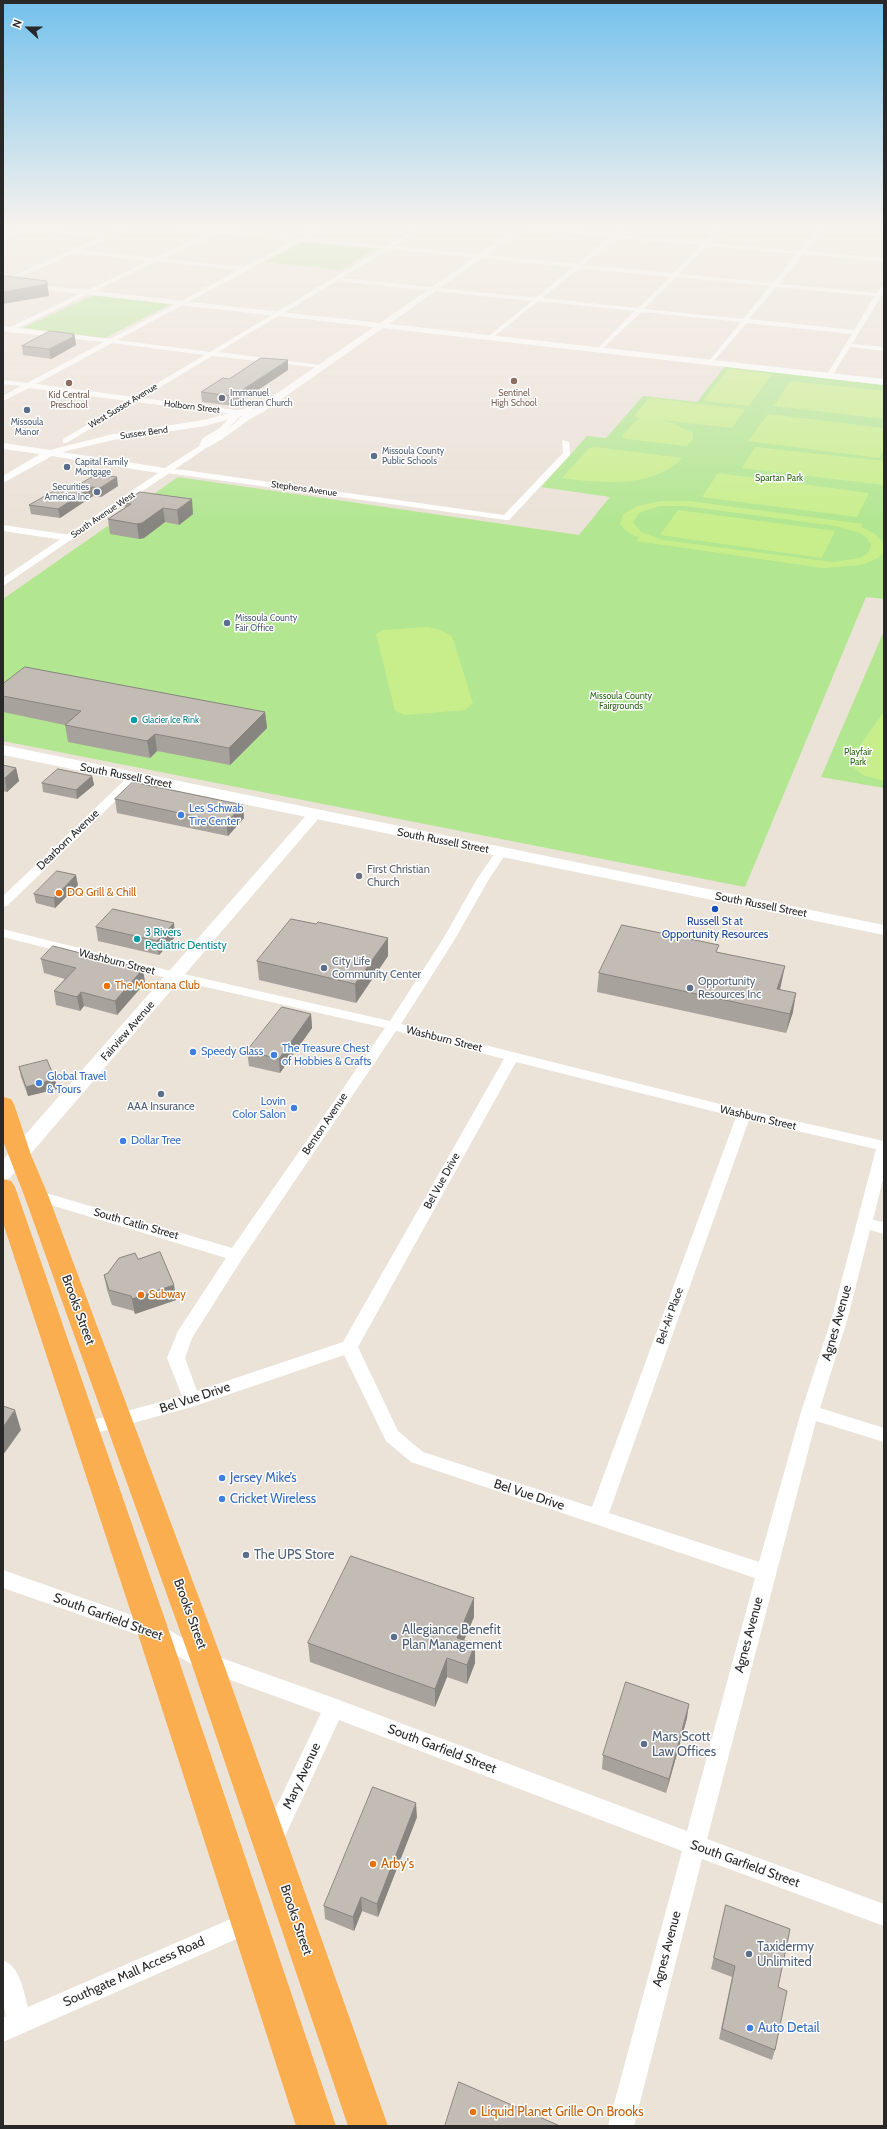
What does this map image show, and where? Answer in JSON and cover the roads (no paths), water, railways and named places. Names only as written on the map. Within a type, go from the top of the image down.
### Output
[{"type":"highway","name":"Brooks Street","points":[[3,1104],[11,1164],[36,1195],[207,1662],[368,2126]]},
{"type":"highway","points":[[3,1188],[153,1631],[316,2126]]},
{"type":"main road","name":"South Russell Street","points":[[3,750],[314,815],[884,930]]},
{"type":"street","points":[[3,332],[22,323]]},
{"type":"street","points":[[3,399],[143,323]]},
{"type":"street","name":"West Sussex Avenue","points":[[68,439],[261,323]]},
{"type":"street","points":[[364,323],[884,382]]},
{"type":"street","points":[[490,338],[508,323]]},
{"type":"street","points":[[599,350],[626,323]]},
{"type":"street","points":[[711,362],[744,323]]},
{"type":"street","points":[[769,323],[855,332]]},
{"type":"street","points":[[829,376],[860,323]]},
{"type":"street","name":"South Avenue West","points":[[3,583],[203,446],[214,441],[237,426],[247,416],[379,325]]},
{"type":"street","points":[[3,328],[320,367]]},
{"type":"street","points":[[848,345],[884,349]]},
{"type":"street","name":"Holborn Street","points":[[3,382],[239,413]]},
{"type":"street","name":"South Avenue West","points":[[203,446],[205,441],[226,426],[233,417],[239,413],[266,404]]},
{"type":"street","name":"Sussex Bend","points":[[50,453],[81,444],[124,435],[185,428],[239,413]]},
{"type":"street","points":[[68,439],[81,444]]},
{"type":"street","name":"Stephens Avenue","points":[[3,446],[167,471],[184,472],[506,518],[567,453],[565,442]]},
{"type":"street","points":[[3,480],[50,453]]},
{"type":"street","points":[[3,528],[70,538]]},
{"type":"street","name":"Dearborn Avenue","points":[[3,903],[134,778]]},
{"type":"street","name":"Fairview Avenue","points":[[11,1164],[314,815]]},
{"type":"street","name":"Benton Avenue","points":[[192,1400],[176,1358],[184,1336],[236,1255],[393,1026],[449,938],[500,852]]},
{"type":"street","name":"Washburn Street","points":[[3,933],[175,976],[393,1026],[744,1114],[884,1146]]},
{"type":"street","name":"Bel Vue Drive","points":[[85,1428],[118,1421],[192,1400],[349,1347],[512,1057]]},
{"type":"street","name":"Bel-Air Place","points":[[598,1517],[744,1114]]},
{"type":"street","name":"Agnes Avenue","points":[[621,2126],[766,1573],[810,1412],[840,1317],[884,1146]]},
{"type":"street","name":"South Catlin Street","points":[[36,1195],[236,1255]]},
{"type":"street","points":[[864,1223],[884,1228]]},
{"type":"street","name":"Bel Vue Drive","points":[[349,1347],[392,1436],[417,1457],[766,1573]]},
{"type":"street","points":[[810,1412],[884,1435]]},
{"type":"street","name":"South Garfield Street","points":[[3,1579],[153,1631],[207,1662],[334,1708],[694,1845],[884,1915]]},
{"type":"street","name":"Mary Avenue","points":[[270,1843],[334,1708]]},
{"type":"street","name":"Southgate Mall Access Road","points":[[3,1972],[10,1984],[12,2026],[249,1922]]},
{"type":"place","name":"Sentinel High School","points":[[514,381]]},
{"type":"place","name":"Kid Central Preschool","points":[[69,383]]},
{"type":"place","name":"Immanuel Lutheran Church","points":[[222,398]]},
{"type":"place","name":"Missoula Manor","points":[[27,410]]},
{"type":"place","name":"Missoula County Public Schools","points":[[374,456]]},
{"type":"place","name":"Capital Family Mortgage","points":[[67,467]]},
{"type":"place","name":"Securities America Inc","points":[[97,492]]},
{"type":"place","name":"Missoula County Fair Office","points":[[227,623]]},
{"type":"place","name":"Glacier Ice Rink","points":[[134,720]]},
{"type":"place","name":"Les Schwab Tire Center","points":[[181,815]]},
{"type":"place","name":"First Christian Church","points":[[359,876]]},
{"type":"place","name":"DQ Grill & Chill","points":[[59,893]]},
{"type":"place","name":"Russell St at Opportunity Resources","points":[[715,909]]},
{"type":"place","name":"3 Rivers Pediatric Dentisty","points":[[137,939]]},
{"type":"place","name":"City Life Community Center","points":[[324,968]]},
{"type":"place","name":"The Montana Club","points":[[107,986]]},
{"type":"place","name":"Opportunity Resources Inc","points":[[690,988]]},
{"type":"place","name":"Speedy Glass","points":[[193,1052]]},
{"type":"place","name":"The Treasure Chest of Hobbies & Crafts","points":[[274,1055]]},
{"type":"place","name":"Global Travel & Tours","points":[[39,1083]]},
{"type":"place","name":"AAA Insurance","points":[[161,1094]]},
{"type":"place","name":"Lovin Color Salon","points":[[294,1108]]},
{"type":"place","name":"Dollar Tree","points":[[123,1141]]},
{"type":"place","name":"Subway","points":[[141,1295]]},
{"type":"place","name":"Jersey Mike’s","points":[[222,1478]]},
{"type":"place","name":"Cricket Wireless","points":[[222,1499]]},
{"type":"place","name":"The UPS Store","points":[[246,1555]]},
{"type":"place","name":"Allegiance Benefit Plan Management","points":[[394,1637]]},
{"type":"place","name":"Mars Scott Law Offices","points":[[644,1744]]},
{"type":"place","name":"Arby's","points":[[373,1864]]},
{"type":"place","name":"Taxidermy Unlimited","points":[[749,1954]]},
{"type":"place","name":"Auto Detail","points":[[750,2028]]},
{"type":"place","name":"Liquid Planet Grille On Brooks","points":[[473,2112]]},
{"type":"park label","name":"Spartan Park","points":[[779,478]]},
{"type":"park label","name":"Missoula County Fairgrounds","points":[[621,702]]},
{"type":"park label","name":"Playfair Park","points":[[858,758]]}]
